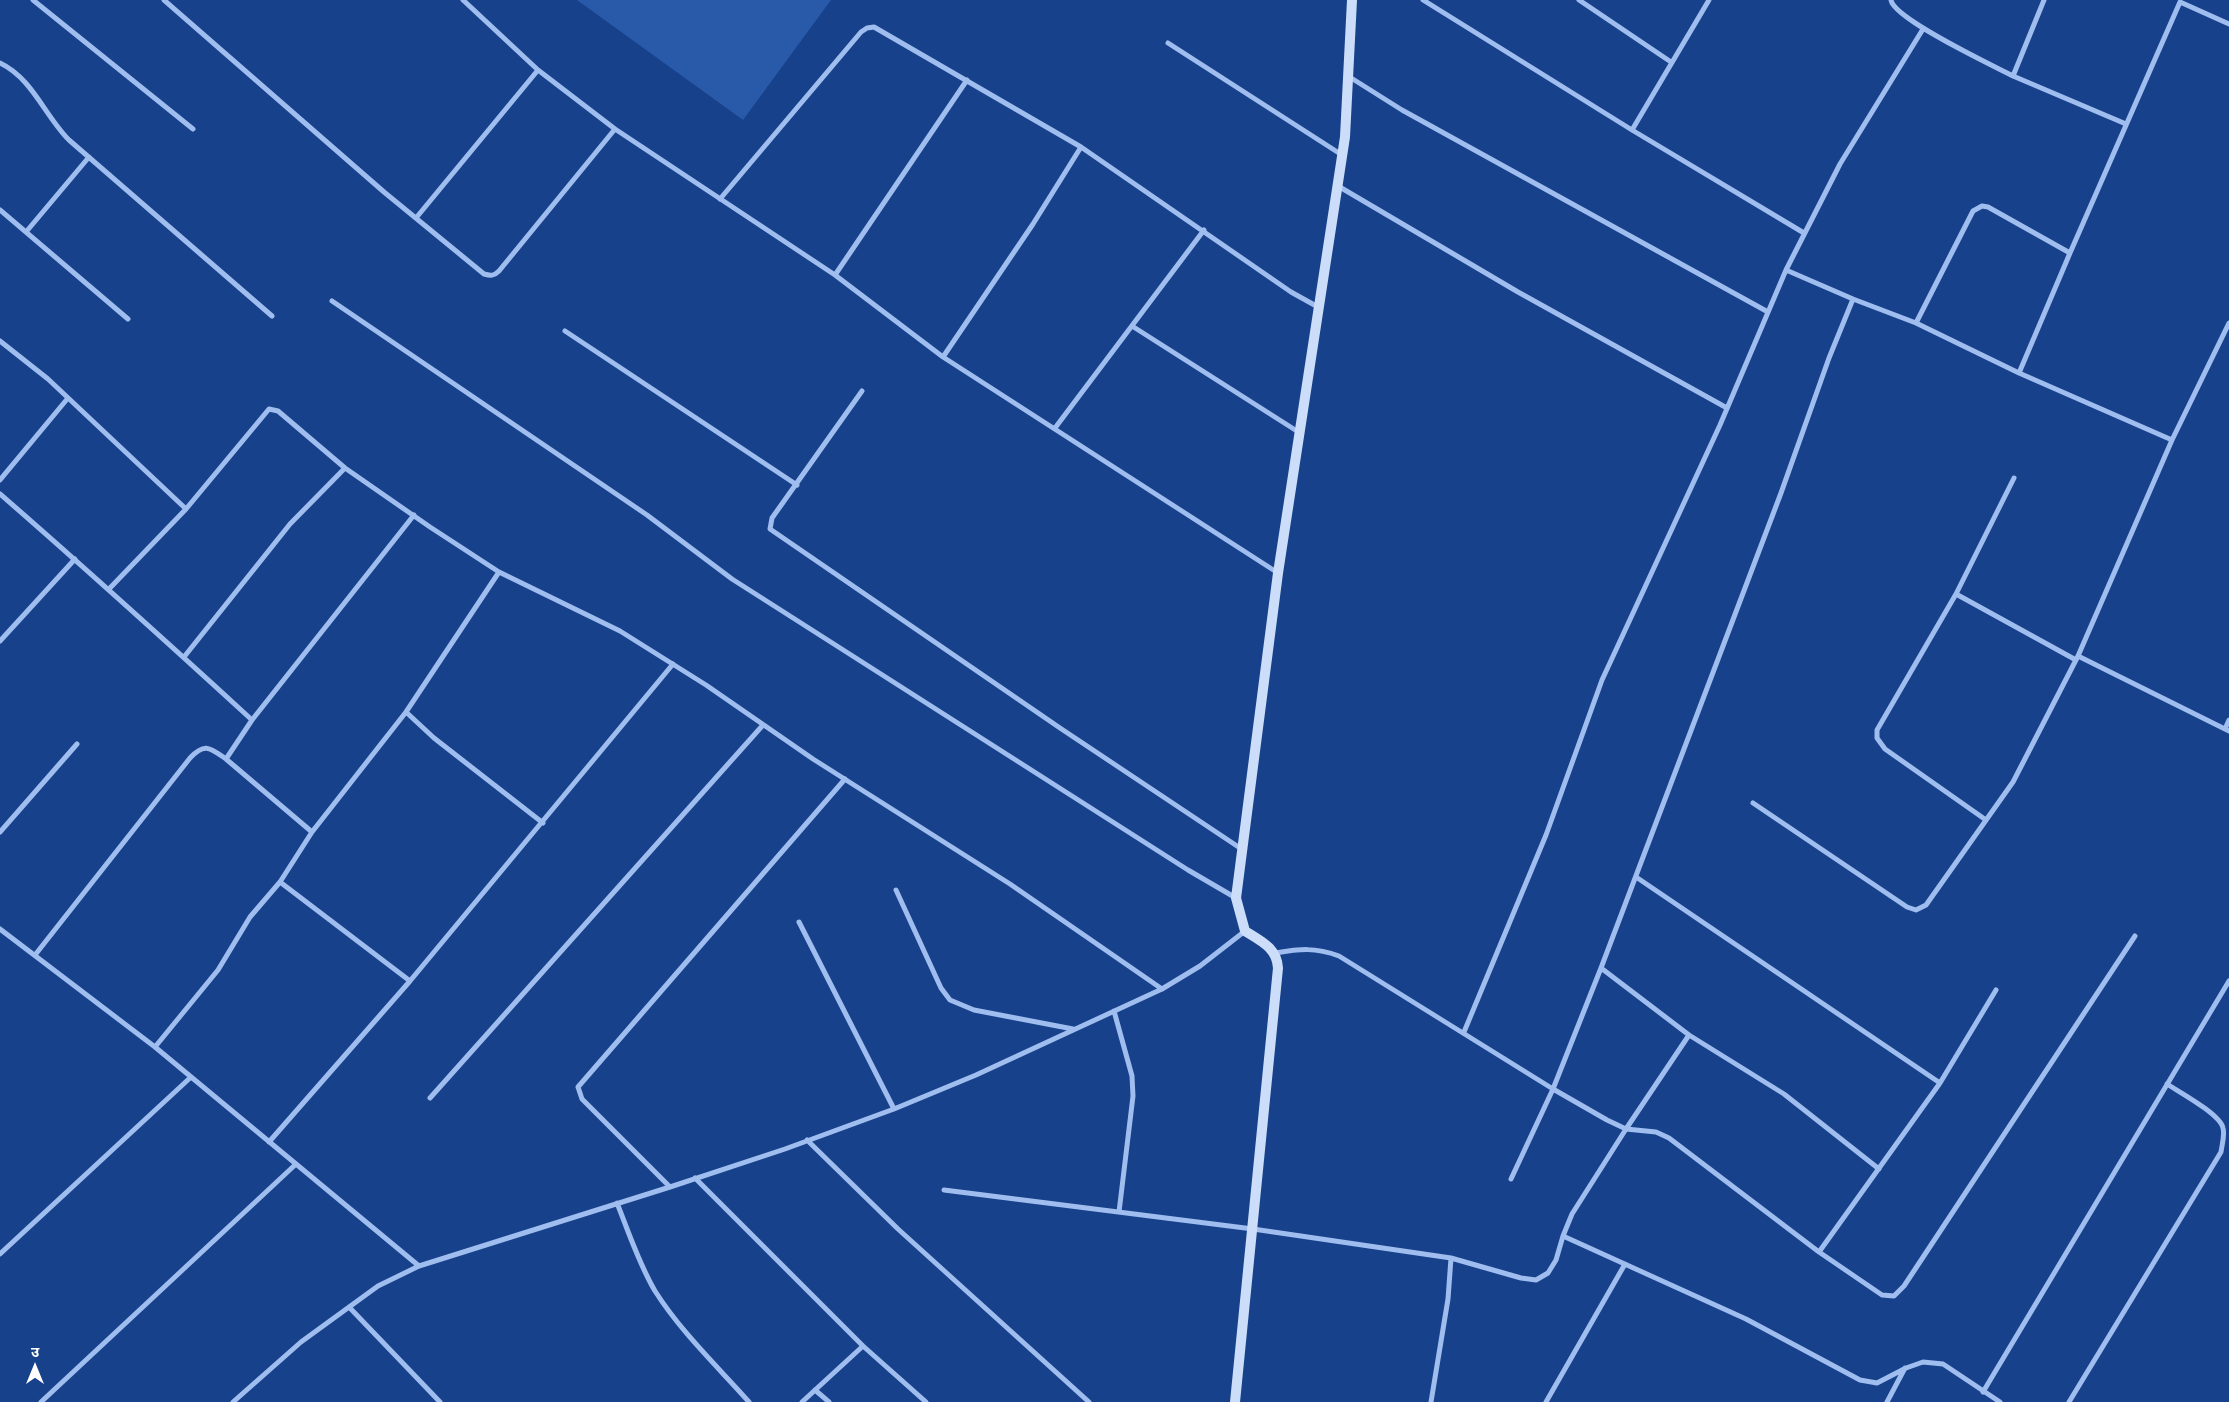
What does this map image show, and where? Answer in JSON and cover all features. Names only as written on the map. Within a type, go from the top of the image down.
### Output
[{"type":"street","points":[[33,0],[192,129]]},
{"type":"street","points":[[164,0],[416,218],[484,274],[495,275],[615,129]]},
{"type":"street","points":[[462,0],[538,70],[615,129],[834,275],[943,357],[1278,573]]},
{"type":"street","points":[[1235,1402],[1278,968],[1275,952],[1268,945],[1245,931],[1236,898],[1278,573],[1345,137],[1352,0]]},
{"type":"street","points":[[1423,0],[1632,130],[1804,233]]},
{"type":"street","points":[[1579,0],[1672,62]]},
{"type":"street","points":[[1632,130],[1709,0]]},
{"type":"street","points":[[1891,0],[1893,7],[1897,11],[1923,29],[2012,76],[2126,124]]},
{"type":"street","points":[[2012,76],[2044,0]]},
{"type":"street","points":[[2018,373],[2177,1],[2229,24]]},
{"type":"street","points":[[720,199],[867,28],[874,27],[1081,147],[1204,230],[1291,292],[1319,308]]},
{"type":"street","points":[[1464,1032],[1546,835],[1602,680],[1727,408],[1786,270],[1840,164],[1923,29]]},
{"type":"street","points":[[1168,43],[1342,155]]},
{"type":"street","points":[[0,63],[17,73],[34,93],[58,129],[272,316]]},
{"type":"street","points":[[416,218],[538,70]]},
{"type":"street","points":[[1348,76],[1402,110],[1768,312]]},
{"type":"street","points":[[834,275],[967,80]]},
{"type":"street","points":[[943,357],[1029,231],[1081,147]]},
{"type":"street","points":[[26,232],[89,157]]},
{"type":"street","points":[[1338,186],[1518,292],[1727,408]]},
{"type":"street","points":[[1916,323],[1973,211],[1977,207],[1988,207],[2070,253]]},
{"type":"street","points":[[0,210],[128,319]]},
{"type":"street","points":[[1055,428],[1204,230]]},
{"type":"street","points":[[1786,270],[1853,299],[1916,323],[2018,373],[2172,440]]},
{"type":"street","points":[[1511,1179],[1553,1089],[1601,968],[1781,494],[1829,358],[1853,299]]},
{"type":"street","points":[[332,301],[647,515],[732,579],[1179,865],[1236,898]]},
{"type":"street","points":[[1753,803],[1907,907],[1916,910],[1930,900],[2014,782],[2077,658],[2172,440],[2229,323]]},
{"type":"street","points":[[1132,326],[1300,433]]},
{"type":"street","points":[[565,331],[797,485]]},
{"type":"street","points":[[0,342],[48,379],[186,509]]},
{"type":"street","points":[[862,391],[772,518],[769,526],[772,532],[1243,850]]},
{"type":"street","points":[[0,480],[68,398]]},
{"type":"street","points":[[109,589],[186,509],[269,409],[278,411],[345,468],[499,572],[620,631],[845,779],[1010,884],[1162,989]]},
{"type":"street","points":[[184,657],[290,524],[345,468]]},
{"type":"street","points":[[1986,820],[1885,749],[1877,738],[1878,730],[1956,594],[2014,478]]},
{"type":"street","points":[[0,494],[109,589],[252,720]]},
{"type":"street","points":[[226,759],[252,720],[414,515]]},
{"type":"street","points":[[0,641],[75,559]]},
{"type":"street","points":[[155,1047],[218,970],[250,917],[280,882],[312,832],[406,712],[499,572]]},
{"type":"street","points":[[1956,594],[2077,658],[2227,730],[2229,720]]},
{"type":"street","points":[[269,1142],[410,981],[543,823],[672,664]]},
{"type":"street","points":[[406,712],[434,738],[543,823]]},
{"type":"street","points":[[430,1098],[763,725]]},
{"type":"street","points":[[0,832],[77,744]]},
{"type":"street","points":[[35,955],[197,751],[211,748],[312,832]]},
{"type":"street","points":[[670,1187],[582,1099],[578,1087],[845,779]]},
{"type":"street","points":[[1636,877],[1940,1083]]},
{"type":"street","points":[[280,882],[410,981]]},
{"type":"street","points":[[896,890],[940,988],[950,1000],[974,1010],[1073,1029]]},
{"type":"street","points":[[800,922],[894,1109]]},
{"type":"street","points":[[0,929],[155,1047],[419,1266]]},
{"type":"street","points":[[233,1402],[301,1342],[378,1286],[419,1266],[670,1187],[894,1109],[976,1075],[1162,989],[1200,966],[1245,931]]},
{"type":"street","points":[[1275,952],[1310,948],[1323,950],[1339,956],[1553,1089],[1626,1129],[1656,1132],[1669,1138],[1819,1252],[1882,1295],[1894,1296],[1904,1286],[2135,936]]},
{"type":"street","points":[[1601,968],[1689,1035],[1784,1094],[1879,1170]]},
{"type":"street","points":[[1984,1392],[2229,981]]},
{"type":"street","points":[[1819,1252],[1940,1083],[1996,990]]},
{"type":"street","points":[[1114,1011],[1128,1056],[1133,1096],[1119,1212]]},
{"type":"street","points":[[944,1190],[1253,1229],[1451,1258],[1520,1278],[1536,1280],[1548,1273],[1556,1260],[1572,1214],[1689,1035]]},
{"type":"street","points":[[0,1254],[191,1077]]},
{"type":"street","points":[[2069,1402],[2221,1152],[2224,1138],[2223,1126],[2216,1117],[2167,1084]]},
{"type":"street","points":[[807,1140],[898,1229],[1089,1402]]},
{"type":"street","points":[[41,1402],[296,1164]]},
{"type":"street","points":[[695,1178],[863,1346],[926,1402]]},
{"type":"street","points":[[617,1203],[643,1267],[656,1291],[691,1339],[749,1402]]},
{"type":"street","points":[[1563,1236],[1746,1319],[1860,1380],[1877,1383],[1906,1368],[1923,1362],[1943,1364],[2000,1402]]},
{"type":"street","points":[[1431,1402],[1448,1299],[1451,1258]]},
{"type":"street","points":[[1546,1402],[1625,1264]]},
{"type":"street","points":[[349,1307],[440,1402]]},
{"type":"street","points":[[802,1402],[863,1346]]},
{"type":"street","points":[[1887,1402],[1906,1368]]},
{"type":"street","points":[[815,1390],[829,1402]]},
{"type":"shaded area","points":[[577,0],[831,0],[743,120]]}]
